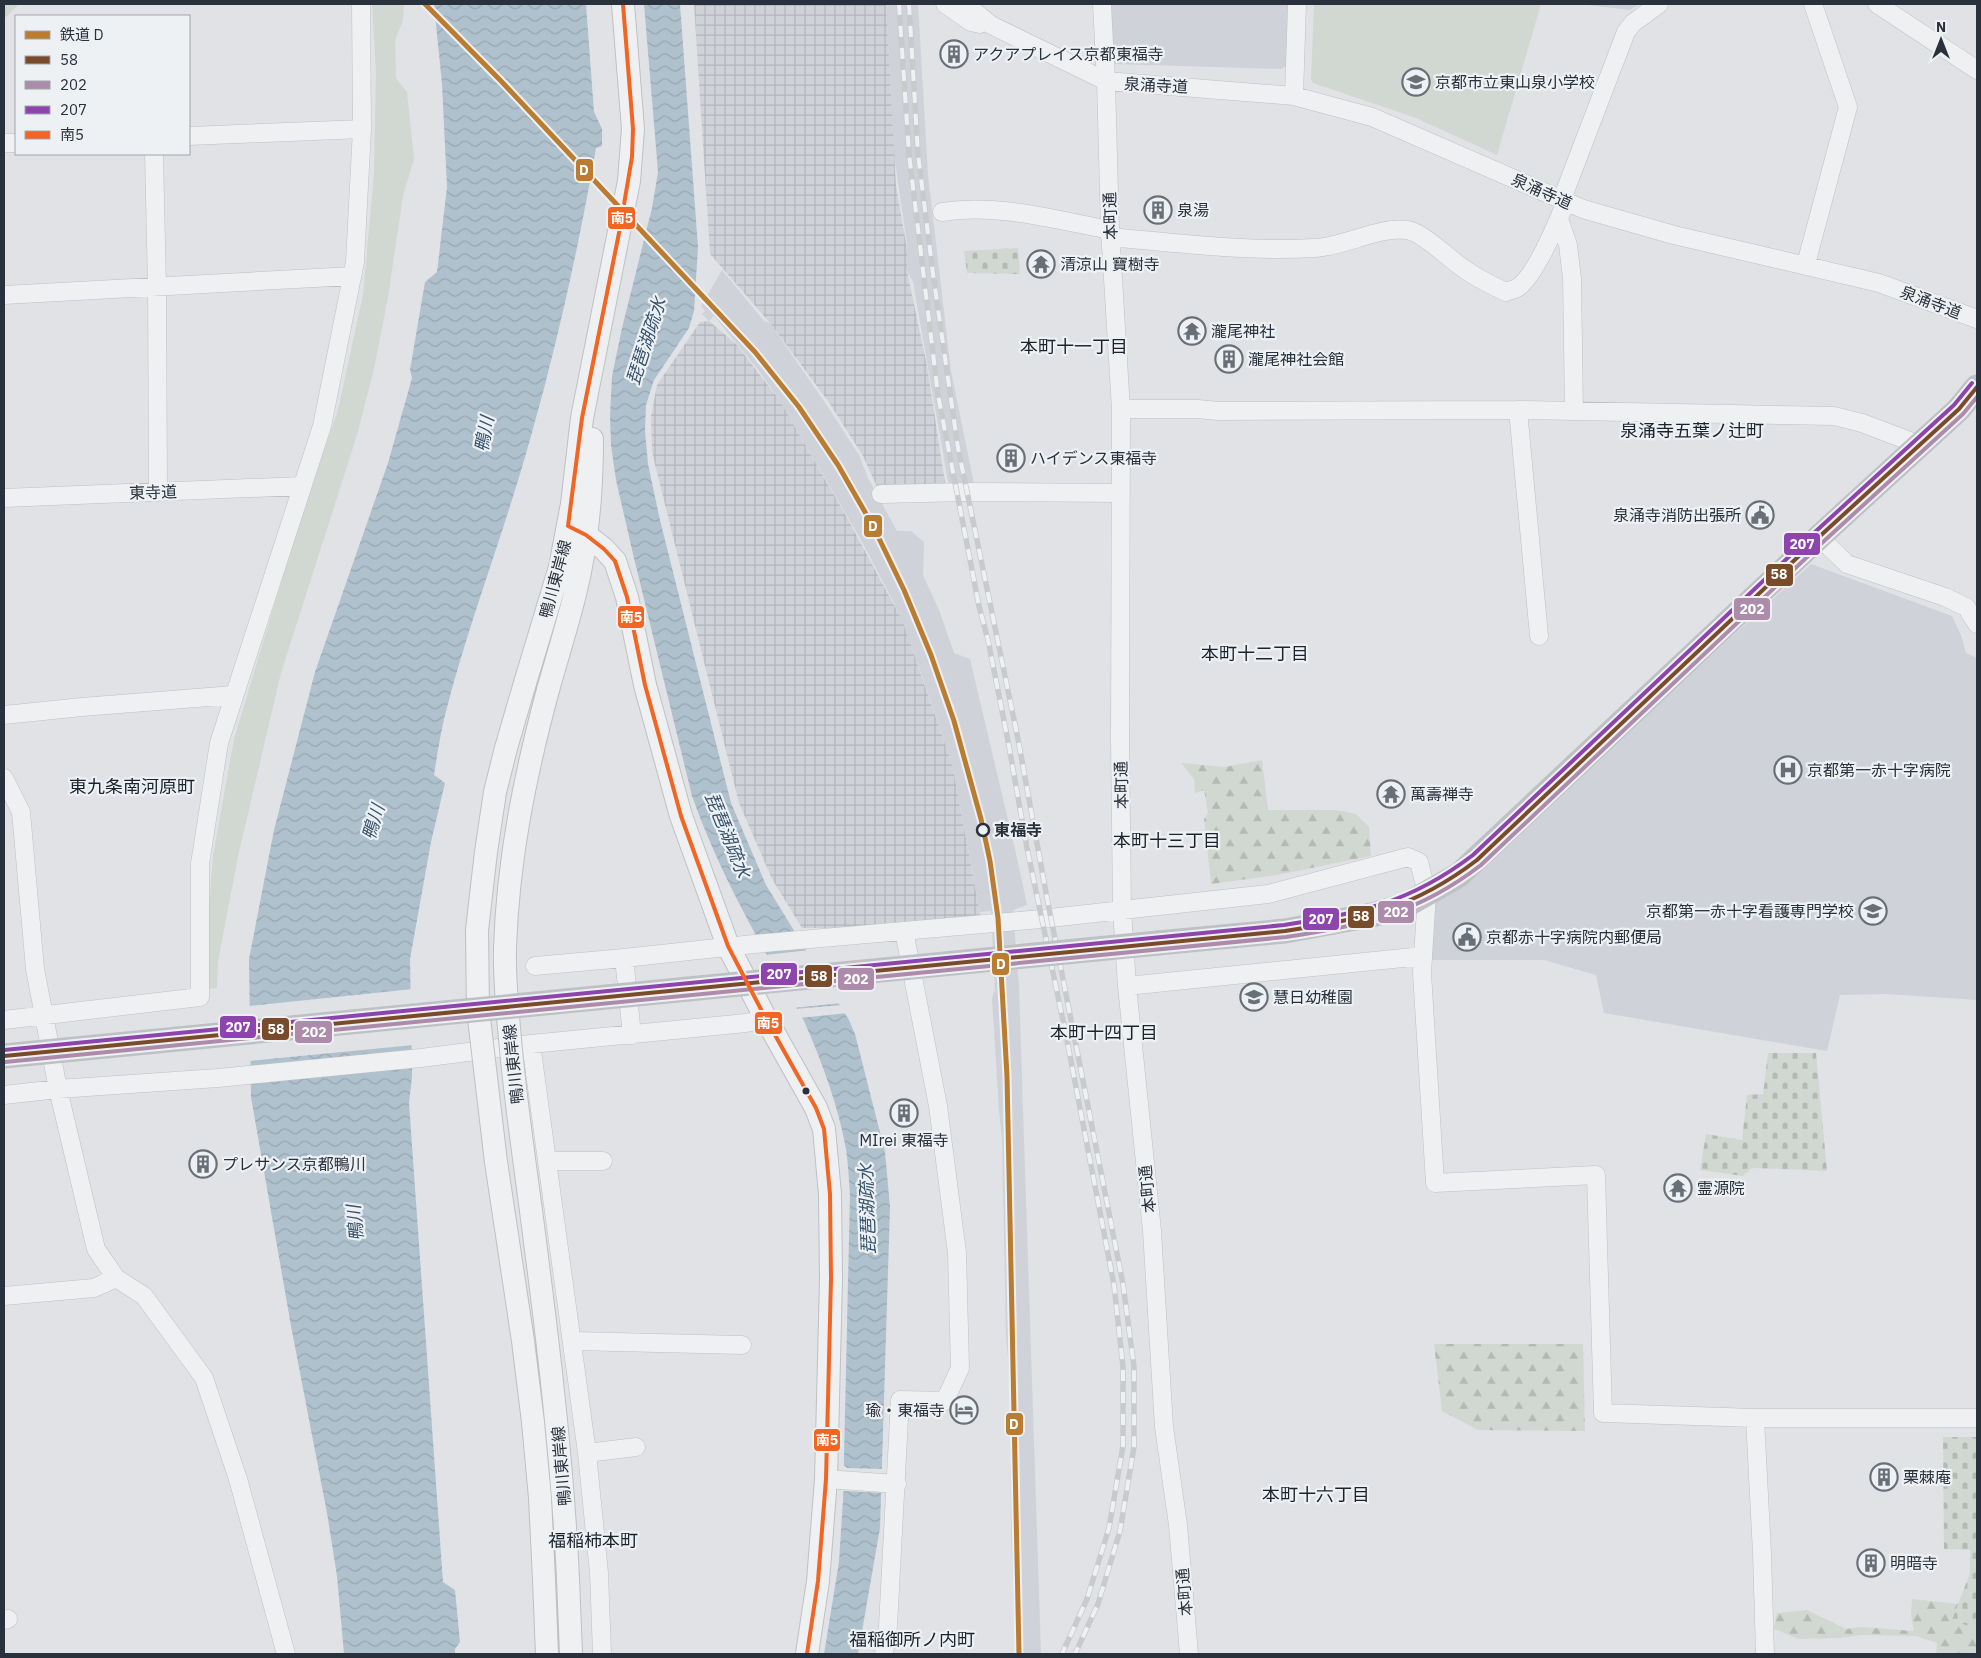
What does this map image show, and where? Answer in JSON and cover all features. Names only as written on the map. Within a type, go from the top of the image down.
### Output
[{"type":"main road","points":[[4,1056],[1326,925],[1381,913],[1406,905],[1459,875],[1477,860],[1819,538],[1960,409],[1977,387]]},
{"type":"street","points":[[4,1020],[200,997],[200,864],[219,743],[322,426],[355,262],[362,129],[360,4]]},
{"type":"street","name":"鴨川東岸線","points":[[571,1654],[564,1498],[557,1417],[514,1081],[507,1007],[505,949],[514,838],[532,751],[576,593],[582,418],[590,386],[629,182],[633,129],[623,4]]},
{"type":"street","points":[[945,4],[971,22],[990,25]]},
{"type":"street","points":[[965,4],[990,25],[1106,81]]},
{"type":"street","name":"本町通","points":[[1102,4],[1110,234],[1121,409],[1120,739],[1122,910],[1127,986],[1152,1231],[1164,1427],[1178,1525],[1189,1654]]},
{"type":"street","points":[[1294,96],[1297,4]]},
{"type":"street","points":[[942,212],[963,208],[1004,211],[1110,234],[1263,249],[1317,248],[1386,231],[1408,230],[1436,245],[1461,267],[1484,282],[1506,292],[1518,287],[1530,273],[1559,219],[1564,200],[1626,32],[1633,23],[1659,4]]},
{"type":"street","points":[[1806,264],[1848,107],[1813,4]]},
{"type":"street","points":[[1877,4],[1977,70]]},
{"type":"street","name":"泉涌寺道","points":[[1106,81],[1294,96],[1372,117],[1583,209],[1674,235],[1879,282],[1977,319]]},
{"type":"street","points":[[190,136],[362,129]]},
{"type":"street","points":[[154,155],[158,492]]},
{"type":"street","points":[[1559,219],[1568,245],[1572,278],[1574,410]]},
{"type":"street","points":[[4,296],[352,276]]},
{"type":"street","points":[[1121,409],[1198,409],[1218,412],[1574,410],[1834,416],[1862,423],[1920,445]]},
{"type":"street","points":[[1518,410],[1539,636]]},
{"type":"street","name":"東寺道","points":[[4,498],[302,486]]},
{"type":"street","points":[[881,494],[968,492],[1121,493]]},
{"type":"street","points":[[577,531],[604,549],[615,561],[621,576],[645,685],[681,816],[728,946],[766,1020],[816,1108],[826,1136],[830,1194],[831,1479],[807,1654]]},
{"type":"street","name":"鴨川東岸線","points":[[547,1654],[540,1498],[522,1341],[496,1162],[478,1010],[477,930],[495,792],[506,748],[560,567],[577,531]]},
{"type":"street","points":[[1819,538],[1847,564],[1945,597],[1966,607],[1977,624]]},
{"type":"street","points":[[4,715],[234,695]]},
{"type":"street","points":[[4,778],[21,812],[33,956],[58,1089],[96,1249],[116,1278],[144,1296],[204,1378],[238,1479],[286,1654]]},
{"type":"street","points":[[535,966],[728,946],[1041,919],[1268,894],[1408,857],[1419,862],[1427,893],[1422,983],[1435,1184],[1596,1175],[1603,1412],[1754,1418],[1977,1418]]},
{"type":"street","points":[[884,1654],[888,1626],[893,1483],[900,1400],[945,1401],[960,1368],[957,1253],[953,1212],[938,1106],[904,930]]},
{"type":"street","points":[[1127,986],[1423,956]]},
{"type":"street","points":[[624,958],[632,1034]]},
{"type":"street","points":[[4,1095],[58,1089],[218,1078],[766,1020]]},
{"type":"street","points":[[531,1044],[587,1453],[599,1573],[602,1654]]},
{"type":"street","points":[[547,1161],[603,1160]]},
{"type":"street","points":[[4,1296],[94,1288],[116,1278]]},
{"type":"street","points":[[573,1341],[742,1345]]},
{"type":"street","points":[[1754,1418],[1762,1553],[1765,1654]]},
{"type":"street","points":[[587,1453],[636,1447]]},
{"type":"street","points":[[831,1479],[893,1483]]},
{"type":"shaded area","points":[[694,4],[886,4],[896,186],[907,249],[907,271],[927,366],[946,489],[877,487],[863,456],[828,401],[770,323],[710,254]]},
{"type":"shaded area","points":[[886,4],[918,4],[928,175],[951,371],[975,489],[949,487],[913,282],[907,271],[907,244],[894,155]]},
{"type":"shaded area","points":[[1110,4],[1289,4],[1288,65],[1281,69],[1114,64]]},
{"type":"shaded area","points":[[1580,4],[1639,4],[1630,10]]},
{"type":"shaded area","points":[[722,270],[764,321],[770,323],[828,407],[859,455],[868,478],[897,531],[911,531],[924,542],[923,575],[939,610],[954,653],[970,659],[1017,858],[1027,905],[1013,910],[1019,987],[1041,1654],[1016,1654],[1011,1533],[1010,1381],[1006,1336],[1002,1138],[992,998],[995,990],[991,911],[980,912],[952,764],[921,673],[894,603],[861,540],[780,401],[759,371],[714,316],[709,321],[702,314],[705,311],[701,306]]},
{"type":"shaded area","points":[[709,321],[737,345],[780,401],[845,514],[902,620],[952,764],[981,919],[894,928],[802,928],[772,879],[739,803],[652,452],[651,416],[657,385],[700,322]]},
{"type":"shaded area","name":"京都第一赤十字病院","points":[[1811,564],[1952,616],[1961,635],[1966,653],[1977,658],[1977,1000],[1887,994],[1840,995],[1827,1051],[1604,1013],[1596,975],[1544,960],[1429,960],[1436,898],[1474,874]]},
{"type":"green space","points":[[4,4],[19,4],[4,19]]},
{"type":"green space","points":[[372,4],[404,4],[403,20],[395,41],[396,78],[407,92],[414,159],[403,196],[388,297],[374,369],[357,435],[281,673],[239,852],[218,961],[217,988],[207,989],[206,939],[213,856],[234,739],[298,526],[338,410],[363,295],[374,173],[376,72]]},
{"type":"green space","name":"京都市立東山泉小学校","points":[[1314,4],[1541,4],[1497,155],[1416,118],[1313,83],[1311,79]]},
{"type":"green space","points":[[1018,248],[1020,274],[967,273],[964,251]]},
{"type":"green space","points":[[1262,760],[1268,810],[1337,810],[1356,814],[1369,827],[1371,856],[1277,875],[1211,884],[1204,819],[1208,813],[1204,790],[1195,793],[1194,779],[1181,763],[1224,767]]},
{"type":"green space","points":[[1768,1053],[1816,1053],[1827,1171],[1752,1168],[1743,1176],[1700,1170],[1706,1134],[1742,1140],[1747,1095],[1763,1094]]},
{"type":"green space","points":[[1434,1344],[1583,1344],[1585,1431],[1478,1430],[1442,1411]]},
{"type":"green space","points":[[1943,1437],[1977,1437],[1977,1629],[1952,1620],[1970,1573],[1970,1550],[1944,1549]]},
{"type":"green space","points":[[1912,1599],[1959,1604],[1953,1619],[1977,1629],[1977,1654],[1936,1654],[1937,1643],[1916,1636],[1860,1635],[1841,1638],[1799,1639],[1774,1629],[1777,1613],[1807,1610],[1846,1629],[1861,1627],[1914,1631],[1911,1614]]},
{"type":"water","name":"鴨川","points":[[434,4],[586,4],[594,112],[602,129],[602,146],[596,148],[567,293],[541,400],[510,507],[464,648],[444,719],[434,775],[445,783],[431,842],[410,959],[412,1077],[409,1103],[443,1582],[455,1590],[460,1642],[455,1649],[455,1654],[344,1654],[337,1576],[327,1513],[291,1326],[251,1097],[249,959],[274,830],[315,672],[388,463],[412,378],[410,370],[425,282],[437,272],[447,187],[442,84]]},
{"type":"water","name":"琵琶湖疏水","points":[[644,4],[680,4],[698,247],[694,311],[689,328],[654,380],[646,405],[645,431],[648,464],[660,520],[731,803],[766,885],[849,1020],[855,1034],[885,1152],[890,1207],[880,1528],[858,1654],[824,1654],[839,1562],[843,1500],[850,1195],[846,1149],[839,1116],[829,1084],[804,1021],[729,883],[703,826],[692,796],[633,554],[616,480],[611,445],[612,376],[652,208],[658,172]]},
{"type":"pier","points":[[810,950],[842,1003],[793,1008],[764,955]]},
{"type":"pier","points":[[413,989],[414,1045],[249,1061],[248,1006]]},
{"type":"pier","points":[[843,1005],[848,1013],[799,1018],[794,1009]]},
{"type":"pier","points":[[840,1462],[847,1468],[884,1469],[884,1493],[844,1491],[840,1495]]},
{"type":"railway","points":[[899,4],[909,154],[938,395],[979,606],[988,640],[1008,741],[1027,848],[1065,1030],[1114,1285],[1123,1367],[1123,1446],[1109,1528],[1087,1599],[1062,1654]]},
{"type":"railway","points":[[909,4],[918,154],[958,448],[1018,739],[1047,898],[1123,1284],[1134,1367],[1134,1447],[1120,1531],[1098,1604],[1075,1654]]},
{"type":"rail line","name":"D","points":[[425,4],[502,82],[755,352],[799,407],[838,465],[873,526],[904,590],[931,655],[954,721],[981,819],[990,861],[998,918],[1007,1076],[1019,1654]]},
{"type":"transit line","name":"南5","points":[[623,4],[633,129],[632,157],[620,228],[582,418],[568,526],[586,535],[604,549],[615,561],[627,597],[645,685],[681,816],[728,946],[816,1108],[824,1129],[830,1194],[831,1279],[826,1479],[818,1581],[807,1654]]},
{"type":"transit line","name":"207","points":[[4,1050],[1284,925],[1337,916],[1383,904],[1428,884],[1473,855],[1815,532],[1954,405],[1972,383]]},
{"type":"transit line","name":"58","points":[[4,1056],[1285,931],[1338,922],[1386,909],[1431,890],[1454,877],[1477,860],[1819,537],[1959,409],[1977,387]]},
{"type":"transit line","name":"202","points":[[5,1062],[1286,937],[1340,928],[1389,915],[1435,895],[1481,865],[1823,542],[1963,414],[1977,397]]},
{"type":"place","name":"アクアプレイス京都東福寺","points":[[954,54]]},
{"type":"place","name":"京都市立東山泉小学校","points":[[1416,82]]},
{"type":"place","name":"泉湯","points":[[1158,210]]},
{"type":"place","name":"清涼山 寶樹寺","points":[[1041,264]]},
{"type":"place","name":"瀧尾神社","points":[[1192,331]]},
{"type":"place","name":"瀧尾神社会館","points":[[1229,359]]},
{"type":"place","name":"ハイデンス東福寺","points":[[1011,458]]},
{"type":"place","name":"泉涌寺消防出張所","points":[[1760,515]]},
{"type":"place","name":"京都第一赤十字病院","points":[[1788,770]]},
{"type":"place","name":"萬壽禅寺","points":[[1391,794]]},
{"type":"place","name":"東福寺","points":[[983,830]]},
{"type":"place","name":"京都第一赤十字看護専門学校","points":[[1873,911]]},
{"type":"place","name":"京都赤十字病院内郵便局","points":[[1467,937]]},
{"type":"place","name":"慧日幼稚園","points":[[1254,997]]},
{"type":"place","name":"MIrei 東福寺","points":[[904,1113]]},
{"type":"place","name":"プレサンス京都鴨川","points":[[203,1164]]},
{"type":"place","name":"霊源院","points":[[1678,1188]]},
{"type":"place","name":"瑜・東福寺","points":[[964,1410]]},
{"type":"place","name":"栗棘庵","points":[[1884,1477]]},
{"type":"place","name":"明暗寺","points":[[1871,1563]]},
{"type":"district","name":"本町十一丁目","points":[[1074,346]]},
{"type":"district","name":"泉涌寺五葉ノ辻町","points":[[1692,430]]},
{"type":"district","name":"本町十二丁目","points":[[1255,653]]},
{"type":"district","name":"東九条南河原町","points":[[132,786]]},
{"type":"district","name":"本町十三丁目","points":[[1167,840]]},
{"type":"district","name":"本町十四丁目","points":[[1104,1032]]},
{"type":"district","name":"本町十六丁目","points":[[1316,1494]]},
{"type":"district","name":"福稲柿本町","points":[[593,1540]]},
{"type":"district","name":"福稲御所ノ内町","points":[[912,1639]]}]
